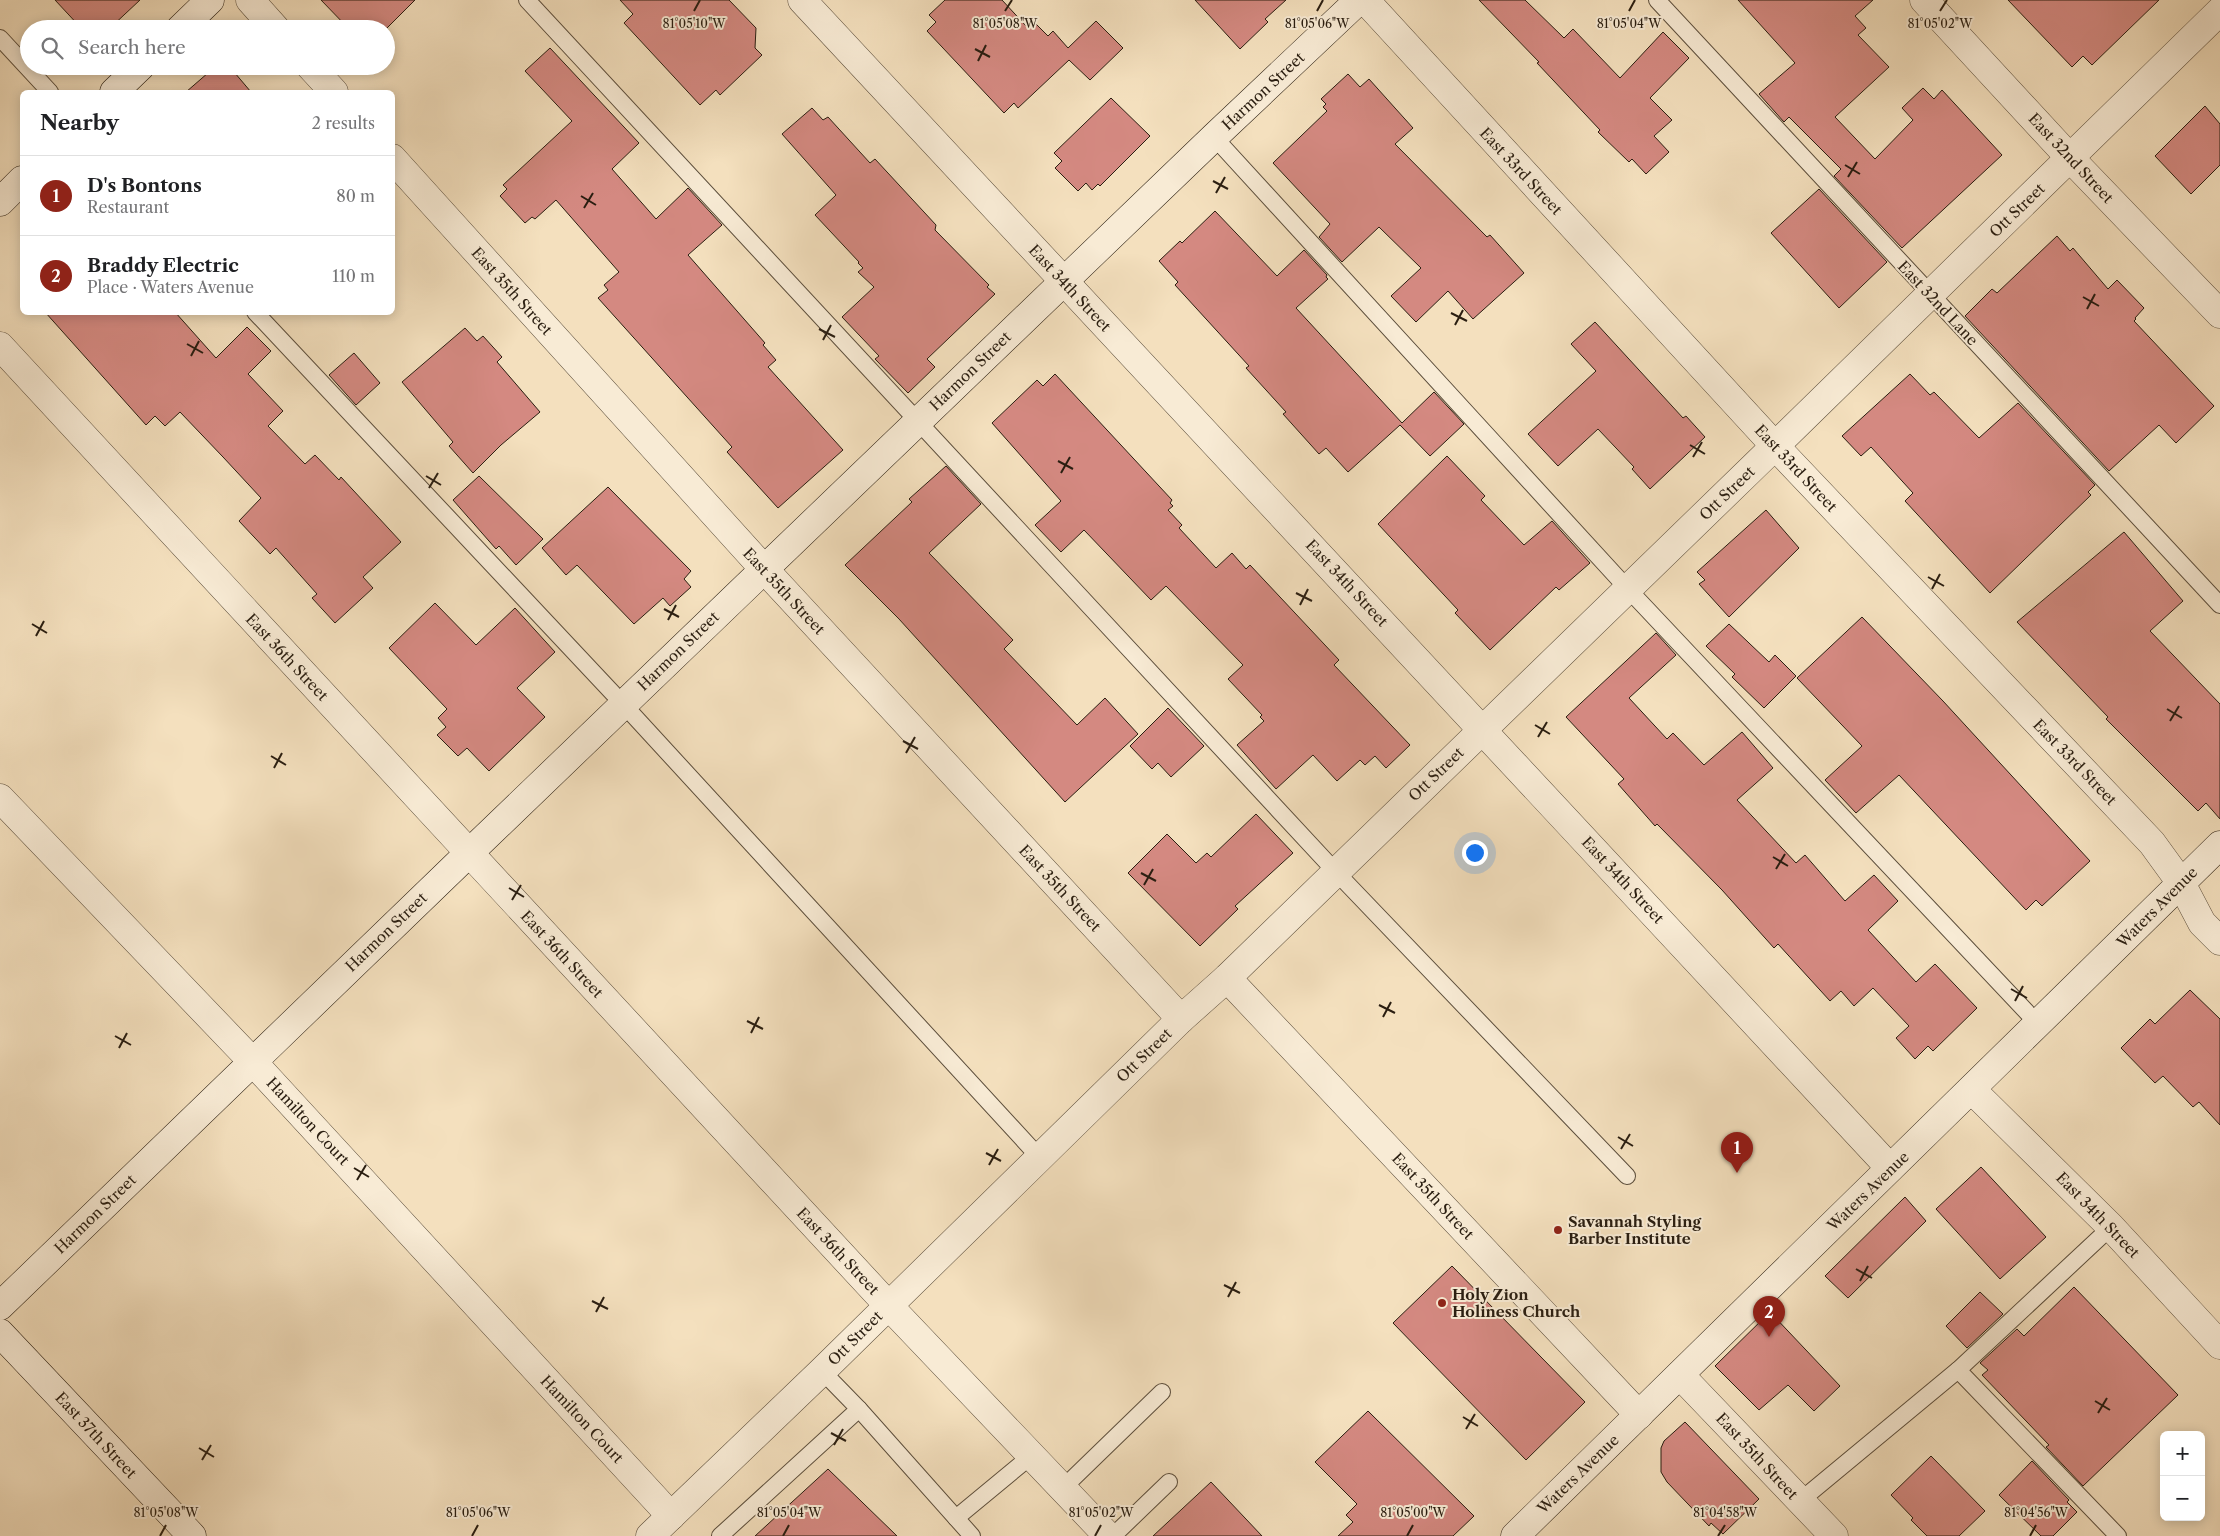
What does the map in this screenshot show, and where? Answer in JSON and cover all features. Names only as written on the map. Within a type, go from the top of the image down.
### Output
[{"type":"street","points":[[189,20],[210,0]]},
{"type":"street","points":[[250,0],[268,20]]},
{"type":"street","name":"East 34th Street","points":[[802,0],[1890,1168]]},
{"type":"street","name":"Harmon Street","points":[[0,1306],[623,704],[1214,137],[1360,0]]},
{"type":"street","name":"East 33rd Street","points":[[1364,0],[1775,446],[2152,843],[2181,883],[2202,923],[2220,941]]},
{"type":"street","name":"East 32nd Street","points":[[1924,0],[2070,158],[2220,314]]},
{"type":"street","name":"Ott Street","points":[[650,1536],[822,1371],[1181,1019],[1227,978],[1335,871],[1775,446],[2070,158],[2217,9]]},
{"type":"street","points":[[116,90],[132,75]]},
{"type":"street","points":[[318,75],[332,90]]},
{"type":"street","name":"East 35th Street","points":[[395,161],[764,569],[1181,1019]]},
{"type":"street","points":[[0,202],[20,182]]},
{"type":"street","name":"East 36th Street","points":[[0,346],[888,1305],[1108,1536]]},
{"type":"street","name":"Hamilton Court","points":[[0,798],[252,1061],[671,1516]]},
{"type":"street","name":"Waters Avenue","points":[[1515,1536],[1890,1168],[2039,1025],[2220,845]]},
{"type":"street","name":"East 35th Street","points":[[1227,978],[1638,1415]]},
{"type":"street","name":"East 34th Street","points":[[1972,1090],[2111,1227],[2220,1345]]},
{"type":"street","name":"East 37th Street","points":[[0,1333],[192,1536]]},
{"type":"street","name":"East 35th Street","points":[[1680,1375],[1834,1536]]},
{"type":"lane","points":[[527,0],[919,420],[1335,871],[1627,1176]]},
{"type":"lane","name":"East 32nd Lane","points":[[1657,0],[2220,605]]},
{"type":"lane","points":[[0,38],[20,60]]},
{"type":"lane","points":[[34,75],[48,90]]},
{"type":"lane","points":[[1214,137],[1627,588],[2039,1025]]},
{"type":"lane","points":[[259,315],[623,704],[1040,1158]]},
{"type":"lane","points":[[1800,1501],[1958,1370],[2111,1227]]},
{"type":"lane","points":[[1958,1370],[2118,1536]]},
{"type":"lane","points":[[822,1371],[972,1536]]},
{"type":"lane","points":[[1063,1488],[1162,1392]]},
{"type":"lane","points":[[720,1536],[859,1410]]},
{"type":"lane","points":[[956,1518],[1031,1456]]},
{"type":"lane","points":[[1113,1536],[1169,1482]]},
{"type":"building","points":[[55,0],[140,0],[119,20],[74,20]]},
{"type":"building","points":[[321,0],[415,0],[395,20],[340,20]]},
{"type":"building","points":[[620,0],[729,0],[756,28],[755,48],[762,55],[720,95],[716,90],[700,105],[624,23],[633,14]]},
{"type":"building","points":[[945,0],[1002,0],[1027,27],[1033,21],[1048,36],[1053,31],[1068,48],[1096,21],[1123,48],[1090,80],[1069,60],[1018,108],[1014,103],[1004,113],[927,31],[936,22],[929,15]]},
{"type":"building","points":[[1195,0],[1286,0],[1265,19],[1268,22],[1240,49]]},
{"type":"building","points":[[1479,0],[1525,0],[1564,38],[1573,29],[1620,78],[1663,32],[1689,58],[1650,98],[1672,120],[1654,136],[1669,152],[1646,174],[1632,159],[1629,162],[1598,132],[1600,130],[1537,63],[1539,62]]},
{"type":"building","points":[[1738,0],[1873,0],[1855,16],[1866,28],[1858,35],[1889,67],[1835,117],[1875,159],[1913,120],[1902,108],[1923,88],[1934,99],[1942,90],[2002,155],[1902,248],[1834,176],[1841,169],[1789,117],[1784,122],[1759,94],[1795,63]]},
{"type":"building","points":[[2008,0],[2159,0],[2092,65],[2083,56],[2072,67]]},
{"type":"building","points":[[550,48],[639,143],[612,169],[656,219],[688,188],[722,225],[688,255],[765,343],[763,345],[776,360],[768,367],[843,450],[778,508],[727,452],[732,447],[598,298],[608,290],[604,285],[619,272],[556,200],[535,219],[532,217],[525,223],[500,196],[507,189],[503,185],[572,121],[525,71]]},
{"type":"building","points":[[1348,74],[1360,87],[1369,79],[1413,128],[1395,144],[1487,237],[1490,235],[1524,273],[1473,319],[1448,291],[1416,322],[1391,296],[1421,268],[1379,227],[1342,262],[1319,237],[1330,224],[1273,163],[1327,111],[1323,107],[1326,104],[1321,99]]},
{"type":"building","points":[[206,75],[237,75],[249,90],[188,90]]},
{"type":"building","points":[[1111,98],[1150,136],[1100,186],[1098,184],[1092,190],[1086,183],[1078,191],[1055,168],[1062,161],[1054,153]]},
{"type":"building","points":[[2205,106],[2220,124],[2220,165],[2191,194],[2155,156]]},
{"type":"building","points":[[812,108],[823,120],[828,117],[870,163],[875,159],[936,225],[935,230],[989,285],[987,287],[995,294],[927,359],[935,367],[908,393],[875,359],[879,356],[842,317],[874,287],[858,272],[863,268],[859,262],[815,215],[836,195],[782,134]]},
{"type":"building","points":[[1819,189],[1887,262],[1839,308],[1771,233]]},
{"type":"building","points":[[1215,211],[1277,276],[1304,250],[1327,275],[1328,279],[1296,308],[1402,423],[1434,392],[1464,424],[1430,456],[1400,425],[1348,472],[1326,448],[1319,454],[1283,414],[1286,412],[1246,368],[1249,366],[1175,285],[1178,282],[1159,261],[1180,241],[1182,243]]},
{"type":"building","points":[[2057,236],[2070,251],[2073,248],[2108,289],[2117,280],[2144,308],[2134,321],[2214,406],[2176,443],[2159,425],[2109,471],[1965,316],[1992,289],[1997,293]]},
{"type":"building","points":[[48,315],[178,315],[216,358],[247,327],[271,351],[248,374],[283,411],[268,426],[305,464],[315,455],[339,480],[341,477],[401,542],[363,577],[373,588],[335,623],[312,598],[317,594],[276,548],[270,554],[239,521],[261,498],[223,457],[180,412],[165,426],[155,416],[146,425]]},
{"type":"building","points":[[1595,322],[1683,418],[1686,416],[1705,437],[1650,489],[1632,469],[1634,467],[1598,429],[1558,466],[1528,434],[1596,371],[1571,344]]},
{"type":"building","points":[[465,328],[477,341],[483,336],[502,357],[497,362],[540,412],[501,445],[473,473],[449,446],[453,442],[402,382]]},
{"type":"building","points":[[354,353],[380,383],[356,405],[329,375]]},
{"type":"building","points":[[1055,374],[1172,500],[1170,503],[1173,506],[1168,510],[1182,525],[1179,528],[1216,568],[1232,553],[1246,569],[1250,565],[1339,660],[1334,665],[1410,745],[1386,768],[1375,756],[1365,765],[1360,760],[1337,781],[1313,755],[1276,789],[1237,745],[1264,721],[1260,717],[1262,715],[1228,679],[1243,665],[1166,586],[1151,600],[1084,530],[1061,552],[1035,525],[1061,501],[992,423],[1037,380],[1043,386]]},
{"type":"building","points":[[1910,374],[1930,395],[1934,392],[1979,438],[2018,403],[2095,485],[2088,492],[2091,495],[1990,593],[1905,501],[1913,493],[1871,447],[1861,456],[1842,436]]},
{"type":"building","points":[[1447,456],[1485,496],[1481,500],[1524,545],[1552,521],[1590,563],[1559,590],[1556,587],[1490,650],[1455,613],[1458,610],[1378,524]]},
{"type":"building","points":[[946,466],[981,504],[929,553],[1013,640],[1004,649],[1077,725],[1105,698],[1138,734],[1065,802],[899,619],[845,565],[912,502],[909,499]]},
{"type":"building","points":[[479,476],[543,539],[516,565],[499,546],[496,549],[453,500]]},
{"type":"building","points":[[608,487],[691,571],[684,579],[691,587],[670,606],[663,598],[634,624],[577,565],[566,575],[542,548]]},
{"type":"building","points":[[1766,510],[1799,548],[1729,617],[1699,584],[1705,580],[1697,572]]},
{"type":"building","points":[[2124,532],[2183,601],[2150,631],[2220,704],[2220,819],[2206,803],[2198,811],[2106,719],[2108,717],[2017,622]]},
{"type":"building","points":[[435,603],[476,645],[515,608],[555,652],[517,688],[545,717],[489,771],[467,748],[458,756],[437,735],[446,727],[438,718],[447,709],[389,648]]},
{"type":"building","points":[[1862,617],[1943,701],[2090,861],[2042,906],[2036,900],[2026,910],[1899,775],[1856,813],[1825,780],[1862,746],[1797,678]]},
{"type":"building","points":[[1729,624],[1769,662],[1775,655],[1796,676],[1764,708],[1732,677],[1735,674],[1706,646]]},
{"type":"building","points":[[1656,633],[1676,655],[1629,698],[1667,739],[1673,733],[1704,765],[1742,732],[1773,768],[1737,800],[1796,863],[1805,855],[1845,901],[1874,875],[1898,901],[1868,930],[1916,982],[1935,964],[1977,1008],[1933,1051],[1928,1046],[1915,1059],[1896,1038],[1909,1026],[1873,988],[1854,1006],[1841,991],[1830,1001],[1778,944],[1774,948],[1722,890],[1657,824],[1655,826],[1618,784],[1624,779],[1566,717]]},
{"type":"building","points":[[1168,708],[1204,746],[1171,777],[1158,763],[1152,769],[1130,746]]},
{"type":"building","points":[[1256,814],[1293,853],[1235,906],[1238,909],[1200,946],[1128,873],[1167,834],[1196,863],[1207,853],[1211,857]]},
{"type":"building","points":[[2190,990],[2220,1019],[2220,1125],[2199,1102],[2193,1107],[2163,1076],[2155,1083],[2121,1048],[2150,1019],[2155,1024]]},
{"type":"building","points":[[1981,1167],[2046,1237],[2000,1279],[1936,1209]]},
{"type":"building","points":[[1905,1197],[1926,1221],[1848,1298],[1825,1276]]},
{"type":"building","points":[[1452,1266],[1585,1402],[1526,1460],[1393,1323]]},
{"type":"building","points":[[2074,1287],[2178,1395],[2083,1486],[2046,1447],[2049,1445],[1982,1375],[1988,1370],[1980,1363],[2017,1329],[2024,1336]]},
{"type":"building","points":[[1980,1292],[2003,1314],[1967,1348],[1946,1326]]},
{"type":"building","points":[[1770,1312],[1840,1386],[1814,1411],[1788,1385],[1759,1410],[1715,1366]]},
{"type":"building","points":[[1368,1411],[1474,1516],[1453,1536],[1338,1536],[1353,1522],[1346,1515],[1357,1504],[1315,1462]]},
{"type":"building","points":[[1685,1422],[1759,1499],[1723,1534],[1711,1523],[1709,1526],[1667,1482],[1661,1472],[1661,1448],[1664,1441]]},
{"type":"building","points":[[1931,1456],[1985,1511],[1959,1536],[1927,1536],[1891,1495]]},
{"type":"building","points":[[2032,1461],[2069,1500],[2067,1502],[2077,1512],[2053,1536],[2041,1536],[1999,1495]]},
{"type":"building","points":[[828,1469],[897,1536],[755,1536]]},
{"type":"building","points":[[1211,1482],[1262,1536],[1153,1536]]},
{"type":"place","name":"D's Bontons","points":[[1737,1173]]},
{"type":"place","name":"Savannah Styling Barber Institute","points":[[1558,1230]]},
{"type":"place","name":"Holy Zion Holiness Church","points":[[1442,1303]]},
{"type":"place","name":"Braddy Electric","points":[[1769,1337]]}]
